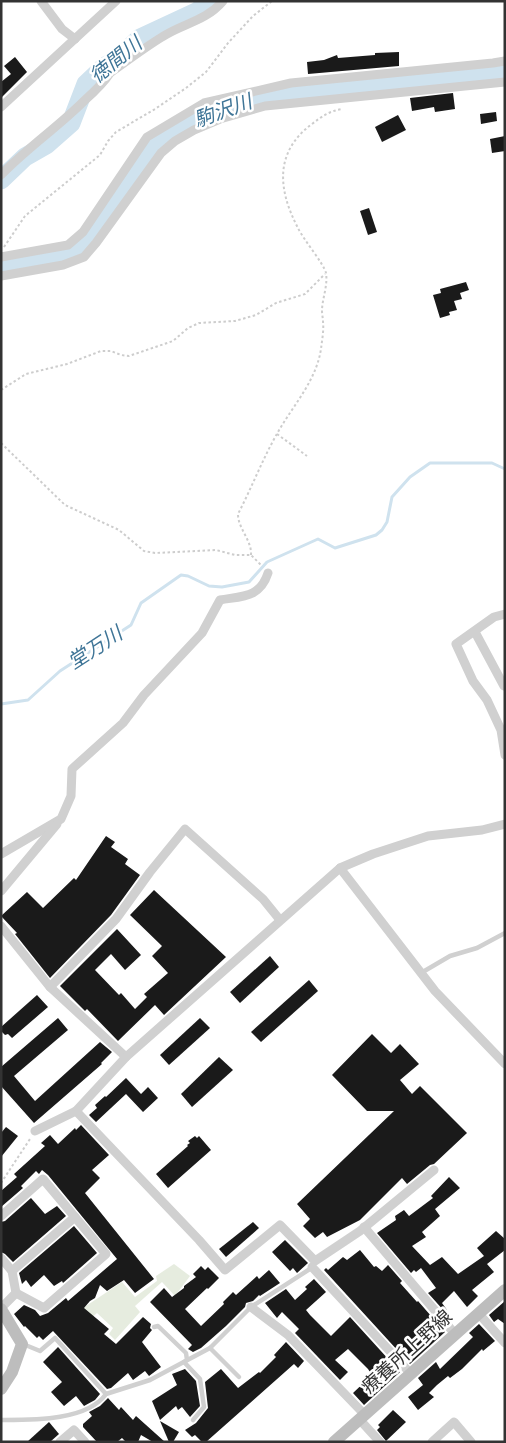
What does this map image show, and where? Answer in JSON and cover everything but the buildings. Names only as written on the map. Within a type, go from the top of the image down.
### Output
[{"type":"street","points":[[41,1],[62,28],[75,39]]},
{"type":"street","points":[[1,107],[116,1]]},
{"type":"street","points":[[1,175],[19,157],[67,118],[105,82],[110,73],[164,35],[195,22],[217,8],[223,1]]},
{"type":"street","points":[[2,253],[68,245],[83,232],[147,137],[204,103],[291,83],[505,61]]},
{"type":"street","points":[[1,276],[64,265],[84,257],[160,153],[175,141],[194,130],[220,119],[265,106],[505,82]]},
{"type":"street","points":[[1,891],[61,819],[72,796],[72,769],[123,723],[144,695],[202,633],[220,600],[254,594],[265,582],[268,573]]},
{"type":"street","points":[[505,614],[494,616],[475,632],[456,644],[473,681],[487,700],[501,730],[505,755]]},
{"type":"street","points":[[475,632],[504,686]]},
{"type":"street","points":[[1,854],[61,819]]},
{"type":"street","points":[[35,1131],[76,1112],[126,1057],[340,868],[373,854],[428,836],[482,830],[505,824]]},
{"type":"street","points":[[50,987],[116,919],[150,872],[185,830],[263,899],[280,920]]},
{"type":"street","points":[[340,868],[435,991],[505,1064]]},
{"type":"street","points":[[1,926],[50,987],[126,1057]]},
{"type":"street","points":[[76,1112],[199,1240],[225,1270],[280,1225],[411,1374]]},
{"type":"street","points":[[314,1264],[364,1227],[434,1170]]},
{"type":"street","points":[[1,1216],[43,1179],[106,1254],[44,1308],[16,1293]]},
{"type":"street","points":[[12,1271],[75,1217]]},
{"type":"street","points":[[364,1227],[455,1334]]},
{"type":"street","points":[[1,1258],[12,1271],[16,1293]]},
{"type":"street","name":"療養所上野線","points":[[334,1442],[505,1290]]},
{"type":"street","points":[[1,1389],[12,1372],[22,1344],[1,1308],[16,1293]]},
{"type":"street","points":[[251,1307],[288,1335],[362,1417],[380,1442]]},
{"type":"street","points":[[479,1314],[505,1343]]},
{"type":"street","points":[[432,1442],[454,1422],[472,1442]]},
{"type":"street","points":[[60,1442],[74,1430],[85,1442]]},
{"type":"lane","points":[[421,973],[450,956],[477,948],[505,933]]},
{"type":"lane","points":[[1,1420],[54,1417],[87,1410],[106,1394],[150,1380],[210,1348],[251,1307],[314,1264]]},
{"type":"lane","points":[[154,1327],[158,1326],[186,1353],[185,1361],[200,1379],[204,1406],[193,1420]]},
{"type":"lane","points":[[22,1344],[40,1351],[55,1338],[106,1394]]},
{"type":"lane","points":[[210,1348],[239,1377]]},
{"type":"path","points":[[2,253],[25,216],[86,168],[100,155],[116,132],[163,104],[206,72],[228,43],[253,16],[272,1]]},
{"type":"path","points":[[251,556],[252,547],[238,521],[238,514],[277,434],[297,400],[309,385],[321,349],[324,324],[322,312],[326,273],[290,212],[284,190],[285,158],[291,144],[303,130],[332,111],[350,107]]},
{"type":"path","points":[[1,390],[26,374],[67,364],[101,351],[111,351],[129,356],[172,341],[188,328],[199,323],[235,321],[256,315],[276,303],[305,294],[326,273]]},
{"type":"path","points":[[277,434],[307,456]]},
{"type":"path","points":[[1,443],[64,504],[119,530],[144,550],[155,553],[216,550],[251,556],[259,563]]},
{"type":"path","points":[[1,1183],[35,1131]]},
{"type":"shaded area","points":[[174,1264],[190,1276],[175,1296],[162,1282],[135,1306],[140,1312],[115,1340],[109,1334],[113,1328],[97,1313],[82,1326],[68,1318],[122,1282],[135,1297],[157,1281],[156,1276]]},
{"type":"waterway","name":"徳間川","points":[[1,180],[25,157],[46,145],[71,123],[86,84],[104,67],[120,57],[140,38],[198,11],[209,1]]},
{"type":"waterway","name":"駒沢川","points":[[1,266],[25,260],[62,257],[90,237],[125,183],[161,138],[197,118],[265,96],[401,84],[442,77],[505,72]]},
{"type":"waterway","name":"堂万川","points":[[1,704],[28,700],[60,671],[131,625],[141,603],[181,575],[188,576],[209,586],[222,587],[249,582],[267,562],[318,539],[335,548],[376,535],[387,522],[392,497],[410,477],[430,463],[492,463],[505,469]]}]
